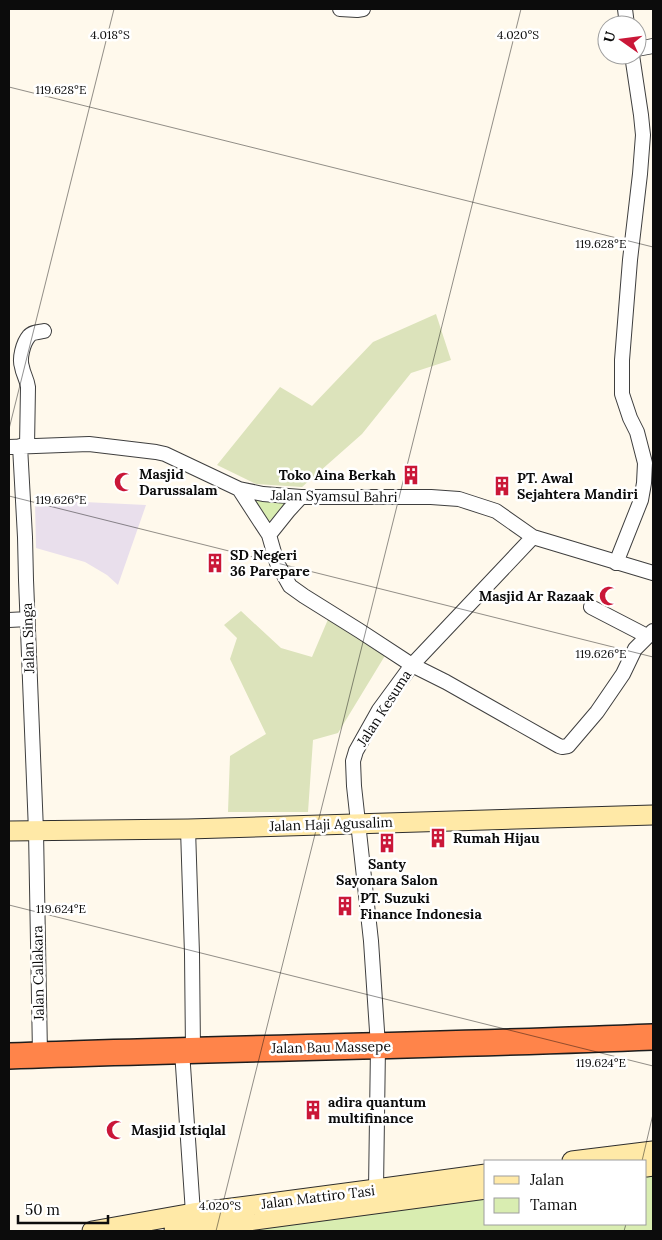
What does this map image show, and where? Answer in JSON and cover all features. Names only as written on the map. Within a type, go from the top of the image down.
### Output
[{"type":"highway","name":"Jalan Bau Massepe","points":[[9,1056],[653,1037]]},
{"type":"street","points":[[340,9],[364,9]]},
{"type":"street","points":[[616,563],[641,500],[645,464],[637,432],[622,394],[622,360],[629,269],[640,174],[642,135],[634,65]]},
{"type":"street","name":"Jalan Singa","points":[[36,831],[25,537],[19,446],[28,387],[28,381],[21,366],[21,355],[28,336],[44,330]]},
{"type":"street","name":"Jalan Syamsul Bahri","points":[[19,446],[89,444],[156,452],[165,454],[239,489],[263,494],[301,497],[431,497],[459,500],[496,511],[533,537],[653,573]]},
{"type":"street","points":[[239,489],[269,535],[277,563],[290,586],[412,665],[446,682],[559,746],[568,746],[597,712],[623,674],[635,650],[650,633],[591,607]]},
{"type":"street","points":[[269,535],[301,497]]},
{"type":"street","name":"Jalan Kesuma","points":[[377,1196],[378,1046],[371,941],[354,786],[353,760],[379,710],[412,665],[533,537]]},
{"type":"street","points":[[9,620],[28,619]]},
{"type":"street","name":"Jalan Haji Agusalim","points":[[9,832],[653,815]]},
{"type":"street","points":[[188,828],[188,1050],[195,1220]]},
{"type":"street","name":"Jalan Callakara","points":[[36,831],[40,1054]]},
{"type":"street","points":[[581,1160],[653,1152]]},
{"type":"street","name":"Jalan Mattiro Tasi","points":[[377,1196],[484,1174]]},
{"type":"street","name":"Jalan Mattiro Tasi","points":[[92,1231],[195,1220],[377,1196],[484,1189]]},
{"type":"street","name":"Jalan Mattiro Tasi","points":[[174,1231],[195,1220]]},
{"type":"shaded area","points":[[35,502],[146,505],[118,585],[107,575],[85,562],[36,548]]},
{"type":"green space","points":[[436,314],[451,360],[411,373],[362,434],[302,487],[256,484],[217,465],[280,387],[312,406],[373,342]]},
{"type":"green space","points":[[247,495],[292,500],[267,523]]},
{"type":"green space","points":[[241,611],[281,648],[312,657],[329,617],[386,654],[338,733],[313,740],[308,812],[228,812],[230,756],[266,734],[230,659],[237,638],[224,625]]},
{"type":"green space","points":[[653,1174],[653,1231],[231,1231],[484,1196],[484,1225],[647,1225],[647,1175]]},
{"type":"place","name":"Toko Aina Berkah","points":[[411,475]]},
{"type":"place","name":"Masjid Darussalam","points":[[124,482]]},
{"type":"place","name":"PT. Awal Sejahtera Mandiri","points":[[502,486]]},
{"type":"place","name":"SD Negeri 36 Parepare","points":[[215,563]]},
{"type":"place","name":"Masjid Ar Razaak","points":[[609,596]]},
{"type":"place","name":"Rumah Hijau","points":[[438,838]]},
{"type":"place","name":"Santy Sayonara Salon","points":[[387,843]]},
{"type":"place","name":"PT. Suzuki Finance Indonesia","points":[[345,906]]},
{"type":"place","name":"adira quantum multifinance","points":[[313,1110]]},
{"type":"place","name":"Masjid Istiqlal","points":[[116,1130]]}]
